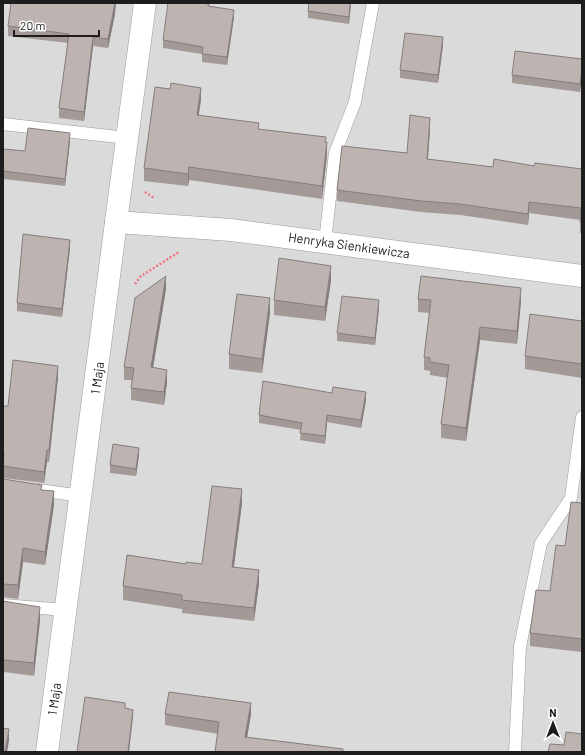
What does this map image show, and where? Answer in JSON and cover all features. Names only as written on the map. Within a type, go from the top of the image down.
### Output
[{"type":"street","name":"1 Maja","points":[[47,752],[126,138],[145,3]]},
{"type":"street","name":"Henryka Sienkiewicza","points":[[116,222],[211,228],[582,276]]},
{"type":"lane","points":[[324,242],[335,153],[355,102],[373,3]]},
{"type":"lane","points":[[3,124],[126,138]]},
{"type":"lane","points":[[515,752],[520,647],[541,543],[571,498],[582,417]]},
{"type":"lane","points":[[25,488],[81,496]]},
{"type":"lane","points":[[3,605],[66,610]]},
{"type":"shaded area","points":[[3,3],[582,3],[582,752],[3,752]]},
{"type":"building","points":[[11,3],[115,3],[108,39],[93,37],[84,112],[59,108],[69,34],[8,26]]},
{"type":"building","points":[[168,3],[208,3],[208,6],[234,10],[227,57],[202,54],[203,47],[163,40]]},
{"type":"building","points":[[309,3],[350,3],[349,17],[308,11]]},
{"type":"building","points":[[405,33],[443,37],[438,75],[400,70]]},
{"type":"building","points":[[515,51],[582,59],[580,84],[512,75]]},
{"type":"building","points":[[171,83],[201,88],[197,115],[259,123],[258,129],[326,137],[325,142],[327,142],[322,186],[189,167],[188,174],[144,168],[155,87],[170,89]]},
{"type":"building","points":[[410,115],[430,118],[427,159],[493,167],[494,159],[534,166],[535,163],[582,169],[582,222],[580,222],[581,208],[529,202],[528,214],[460,204],[421,201],[337,190],[342,146],[407,153]]},
{"type":"building","points":[[28,128],[70,133],[65,179],[3,171],[3,149],[25,151]]},
{"type":"building","points":[[23,234],[70,240],[62,309],[17,303]]},
{"type":"building","points":[[279,258],[331,266],[325,307],[274,300]]},
{"type":"building","points":[[166,276],[151,367],[167,370],[164,392],[131,388],[134,368],[124,367],[135,298]]},
{"type":"building","points":[[421,276],[521,288],[517,331],[480,327],[466,428],[441,424],[449,365],[430,362],[430,358],[424,357],[431,300],[418,299]]},
{"type":"building","points":[[237,294],[270,298],[262,359],[229,354]]},
{"type":"building","points":[[342,296],[379,300],[375,338],[337,333]]},
{"type":"building","points":[[530,314],[582,321],[582,364],[525,356]]},
{"type":"building","points":[[13,360],[58,366],[49,450],[47,450],[44,472],[3,466],[3,406],[8,406]]},
{"type":"building","points":[[263,381],[332,393],[333,387],[366,392],[361,420],[327,415],[325,436],[300,433],[302,423],[259,415]]},
{"type":"building","points":[[113,444],[139,448],[136,469],[110,465]]},
{"type":"building","points":[[3,479],[42,485],[41,490],[54,491],[45,552],[23,548],[18,585],[3,584]]},
{"type":"building","points":[[212,486],[242,489],[232,567],[259,570],[254,608],[182,600],[182,595],[123,586],[127,555],[186,564],[186,562],[202,564]]},
{"type":"building","points":[[571,502],[582,503],[582,639],[530,633],[536,590],[550,591],[556,545],[565,546]]},
{"type":"building","points":[[3,601],[40,607],[34,663],[4,660],[3,665]]},
{"type":"building","points":[[169,692],[251,703],[245,737],[343,749],[343,752],[215,752],[219,722],[165,714]]},
{"type":"building","points":[[85,697],[125,703],[125,708],[133,710],[128,752],[77,752]]},
{"type":"building","points":[[3,728],[9,729],[5,752],[3,752]]},
{"type":"building","points":[[566,732],[582,734],[582,752],[548,752],[550,744],[564,745]]}]
